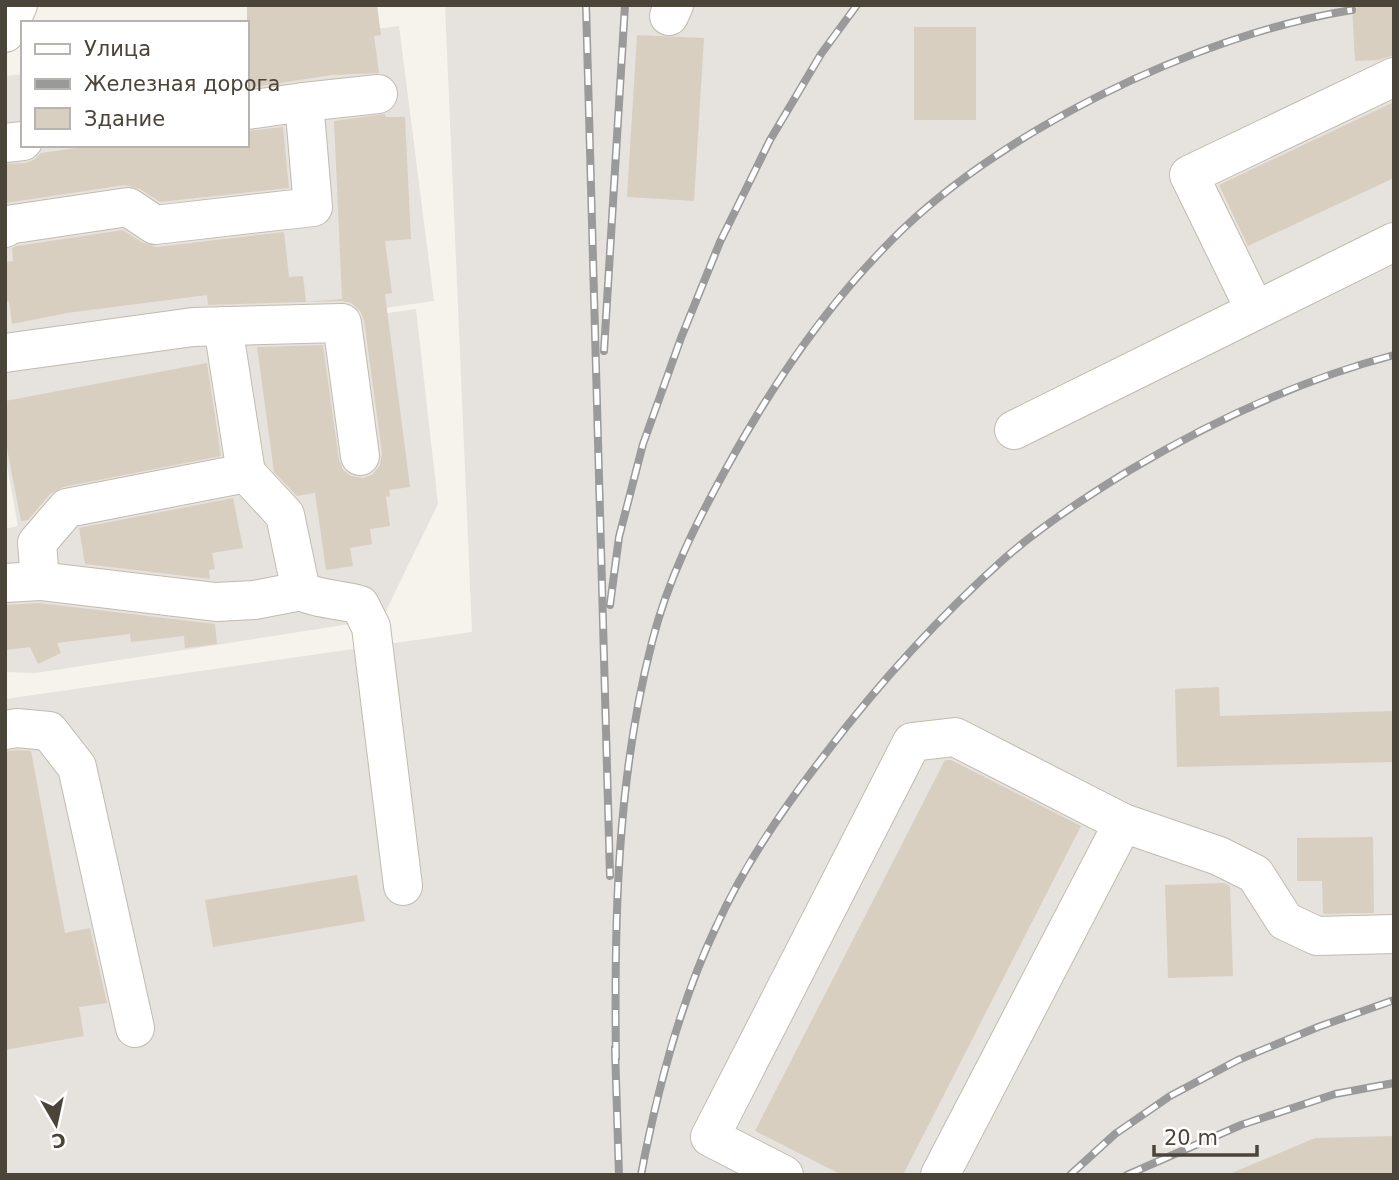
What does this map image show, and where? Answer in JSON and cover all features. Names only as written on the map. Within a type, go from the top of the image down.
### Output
[{"type":"lane","points":[[5,33],[18,5]]},
{"type":"lane","points":[[1255,310],[1189,175],[1394,77]]},
{"type":"lane","points":[[248,110],[378,94]]},
{"type":"lane","points":[[5,229],[7,225],[128,207],[155,226],[313,207],[304,102]]},
{"type":"lane","points":[[1014,429],[1394,242]]},
{"type":"lane","points":[[5,352],[193,327],[342,323],[360,456]]},
{"type":"lane","points":[[223,326],[246,472],[285,515],[301,591]]},
{"type":"lane","points":[[246,472],[67,508],[37,543],[23,582],[216,602],[254,600],[301,591],[312,596],[360,605],[371,627],[404,886]]},
{"type":"lane","points":[[5,730],[17,727],[49,731],[77,766],[135,1028]]},
{"type":"lane","points":[[784,1175],[710,1137],[912,742],[955,737],[1123,823],[1220,856],[1255,874],[1285,921],[1317,936],[1394,934]]},
{"type":"lane","points":[[940,1175],[1123,823]]},
{"type":"shaded area","points":[[445,5],[1394,5],[1394,1175],[5,1175],[5,699],[472,632]]},
{"type":"shaded area","points":[[399,26],[434,301],[5,362],[5,76],[21,74],[21,147],[248,147],[248,46]]},
{"type":"shaded area","points":[[416,309],[438,504],[382,619],[36,673],[5,672],[5,529],[18,526],[5,454],[5,367]]},
{"type":"building","points":[[247,5],[377,5],[381,35],[374,36],[379,73],[332,75],[248,88]]},
{"type":"building","points":[[1352,5],[1394,5],[1394,55],[1378,60],[1355,61]]},
{"type":"building","points":[[914,27],[976,27],[976,120],[914,120]]},
{"type":"building","points":[[637,35],[704,38],[694,201],[627,197]]},
{"type":"building","points":[[1394,102],[1394,178],[1248,246],[1219,185]]},
{"type":"building","points":[[385,114],[386,117],[405,117],[411,239],[385,241],[392,293],[385,294],[410,487],[389,490],[390,496],[386,497],[390,526],[370,529],[372,544],[350,548],[353,566],[326,570],[315,493],[297,496],[274,472],[257,347],[323,345],[339,460],[343,470],[351,476],[364,478],[373,474],[380,465],[382,453],[364,320],[359,310],[351,303],[341,301],[208,305],[207,295],[67,313],[12,324],[9,301],[5,301],[5,262],[13,261],[12,248],[17,246],[123,230],[143,243],[157,247],[284,232],[289,277],[303,276],[306,302],[342,299],[334,121]]},
{"type":"building","points":[[283,127],[289,188],[160,202],[140,189],[125,185],[5,203],[5,164],[26,163],[41,153],[83,147],[248,147],[248,131]]},
{"type":"building","points":[[207,363],[221,456],[63,487],[50,494],[28,520],[21,521],[5,438],[5,401]]},
{"type":"building","points":[[233,498],[243,548],[212,553],[215,569],[209,570],[210,579],[85,564],[79,528]]},
{"type":"building","points":[[39,603],[215,624],[217,644],[185,648],[184,636],[131,642],[130,634],[57,643],[61,653],[38,664],[30,647],[5,650],[5,605]]},
{"type":"building","points":[[1219,687],[1220,716],[1394,711],[1394,762],[1177,767],[1175,689]]},
{"type":"building","points":[[5,751],[31,751],[65,933],[90,928],[107,1003],[79,1007],[84,1036],[5,1050]]},
{"type":"building","points":[[945,760],[951,760],[1081,826],[903,1175],[842,1175],[755,1131]]},
{"type":"building","points":[[1373,837],[1374,913],[1323,914],[1322,881],[1297,881],[1297,838]]},
{"type":"building","points":[[357,875],[365,921],[213,947],[205,900]]},
{"type":"building","points":[[1224,883],[1230,886],[1233,976],[1168,978],[1165,885]]},
{"type":"building","points":[[1394,1136],[1394,1175],[1227,1175],[1315,1138]]},
{"type":"railway","points":[[586,5],[610,876]]},
{"type":"railway","points":[[604,351],[625,5]]},
{"type":"railway","points":[[610,605],[619,537],[643,444],[681,338],[720,242],[770,140],[821,54],[857,5]]},
{"type":"railway","points":[[616,1058],[620,849],[631,745],[652,642],[675,574],[704,509],[744,437],[798,352],[861,273],[929,206],[981,166],[1039,129],[1100,95],[1164,66],[1228,42],[1292,23],[1352,10]]},
{"type":"railway","points":[[641,1175],[654,1112],[680,1018],[727,904],[752,859],[795,794],[846,727],[911,651],[1005,558],[1050,523],[1114,480],[1193,434],[1258,403],[1325,376],[1394,355]]},
{"type":"railway","points":[[1070,1175],[1115,1134],[1170,1096],[1238,1060],[1394,1000]]},
{"type":"railway","points":[[615,1048],[619,1175]]},
{"type":"railway","points":[[1127,1175],[1241,1125],[1335,1094],[1394,1083]]}]
